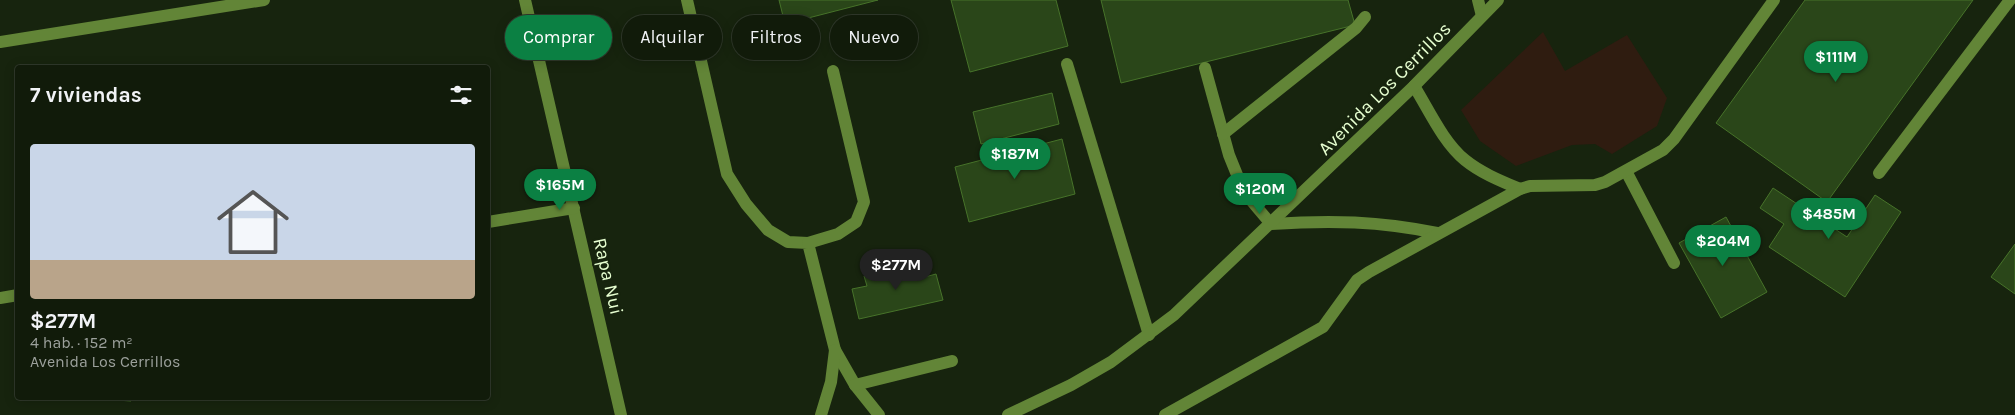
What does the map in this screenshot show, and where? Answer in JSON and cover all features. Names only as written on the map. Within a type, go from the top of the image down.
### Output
[{"type":"street","points":[[0,42],[264,0]]},
{"type":"street","name":"Rapa Nui","points":[[525,0],[621,415]]},
{"type":"street","points":[[687,0],[727,174],[746,204],[768,230],[788,242],[808,243],[838,234],[856,222],[864,202],[832,71]]},
{"type":"street","points":[[1478,0],[1482,16]]},
{"type":"street","name":"Avenida Los Cerrillos","points":[[1008,415],[1071,385],[1149,335],[1198,294],[1414,86],[1498,0]]},
{"type":"street","points":[[1165,415],[1318,330],[1328,322],[1357,280],[1437,233],[1520,189],[1530,186],[1595,185],[1605,182],[1664,150],[1674,140],[1774,0]]},
{"type":"street","points":[[1879,173],[2010,0]]},
{"type":"street","points":[[1223,134],[1356,28],[1365,17]]},
{"type":"street","points":[[1067,64],[1149,335]]},
{"type":"street","points":[[1205,68],[1223,134],[1244,192],[1272,224],[1326,220],[1366,222],[1395,224],[1437,233]]},
{"type":"street","points":[[1414,86],[1445,136],[1464,159],[1490,176],[1520,189]]},
{"type":"street","points":[[1626,171],[1674,263]]},
{"type":"street","points":[[490,222],[574,208]]},
{"type":"street","points":[[808,243],[835,350],[855,385],[879,415]]},
{"type":"street","points":[[0,298],[15,296]]},
{"type":"street","points":[[821,415],[831,382],[835,350]]},
{"type":"street","points":[[855,385],[952,361]]},
{"type":"shaded area","points":[[1543,32],[1565,71],[1627,35],[1667,98],[1657,126],[1612,154],[1595,144],[1572,145],[1516,166],[1480,141],[1461,110]]},
{"type":"building","points":[[779,0],[878,0],[820,15],[783,15]]},
{"type":"building","points":[[951,0],[1056,0],[1068,46],[970,72]]},
{"type":"building","points":[[1101,0],[1348,0],[1355,25],[1121,83]]},
{"type":"building","points":[[1805,0],[1973,0],[1827,202],[1716,123]]},
{"type":"building","points":[[1052,93],[1059,124],[981,144],[973,112]]},
{"type":"building","points":[[1062,139],[1075,194],[969,222],[955,167]]},
{"type":"building","points":[[1773,188],[1847,237],[1875,195],[1901,212],[1845,297],[1769,247],[1784,224],[1760,208]]},
{"type":"building","points":[[1726,217],[1767,292],[1721,318],[1679,243]]},
{"type":"building","points":[[2015,244],[2015,294],[1991,277]]},
{"type":"building","points":[[922,262],[925,277],[936,274],[943,300],[859,319],[852,289],[867,286],[864,276]]}]
